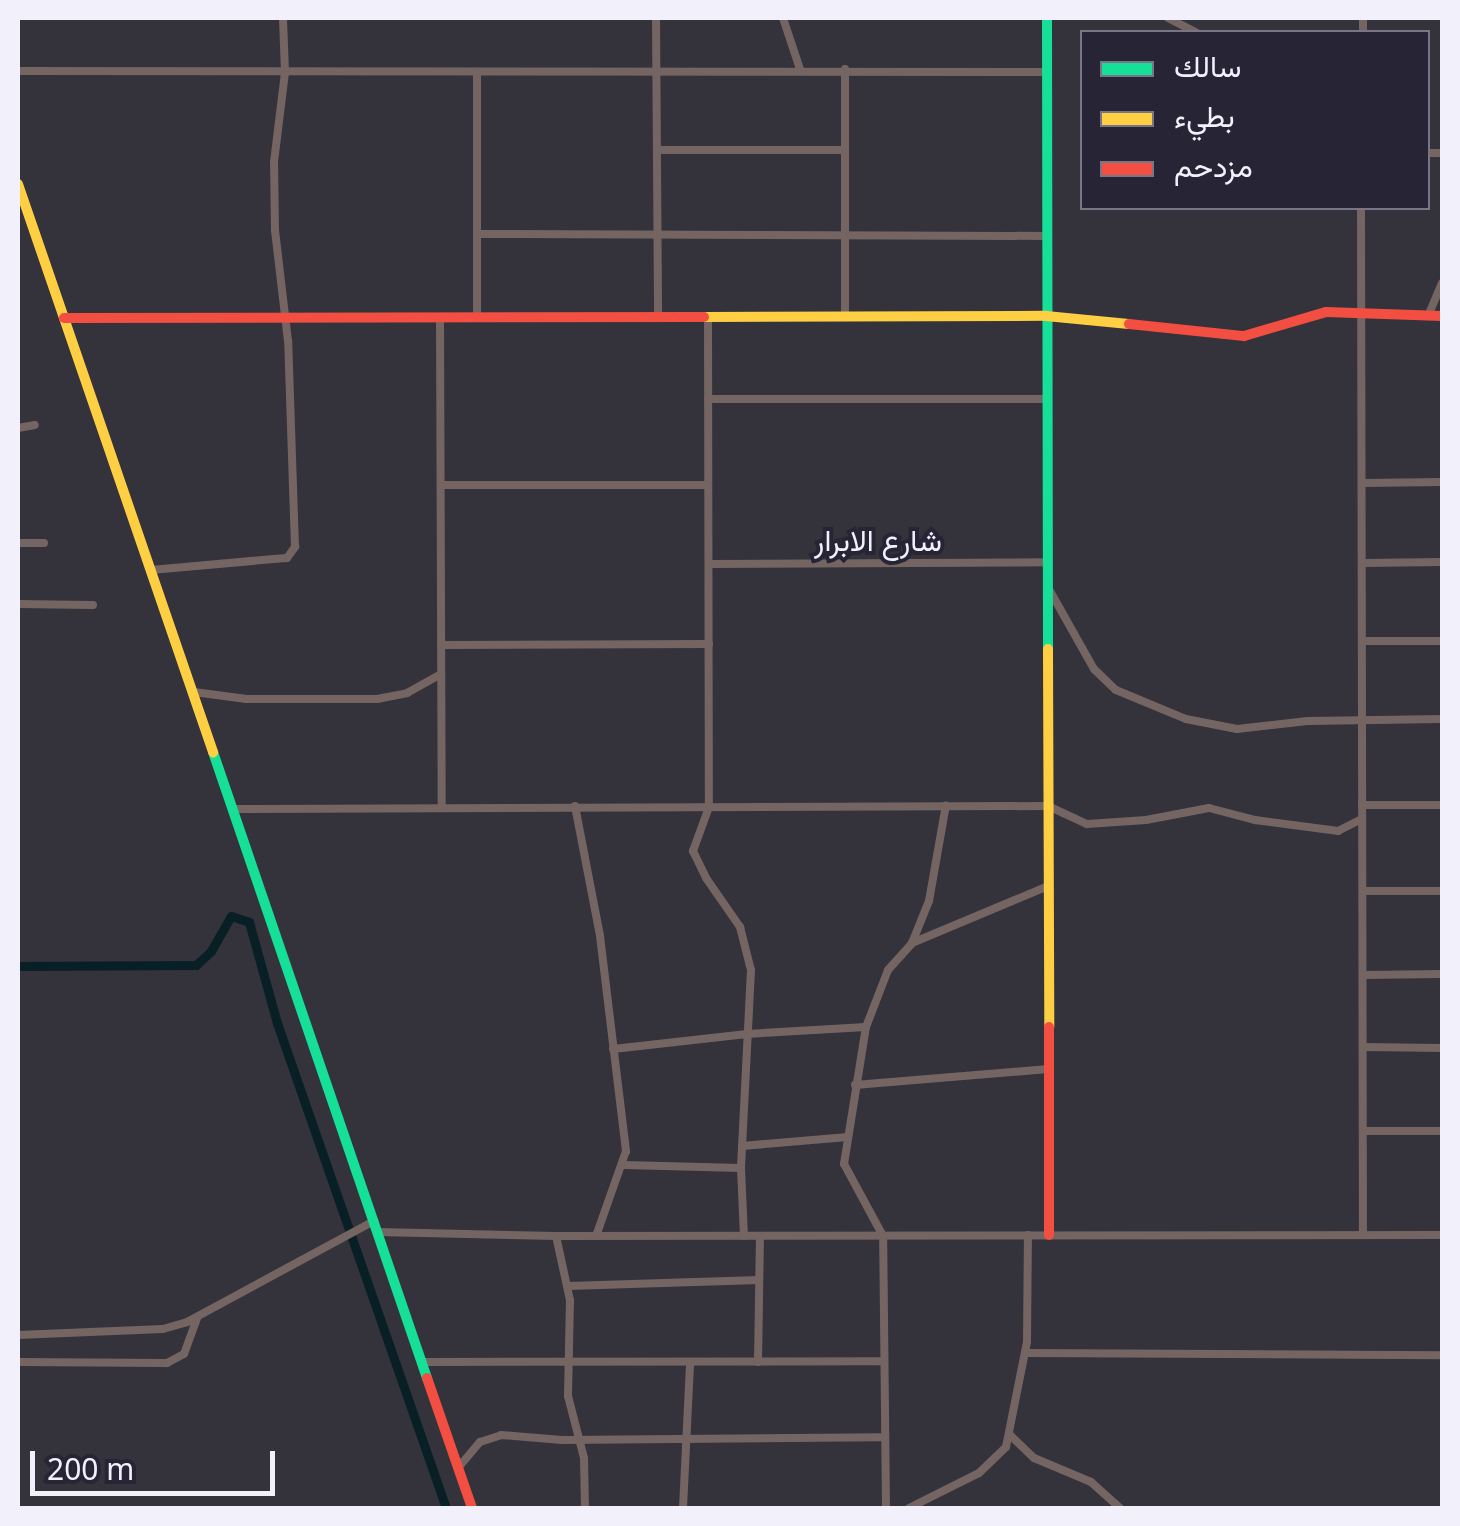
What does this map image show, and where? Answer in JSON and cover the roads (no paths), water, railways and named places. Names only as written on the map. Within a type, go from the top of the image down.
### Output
[{"type":"street","points":[[151,570],[274,560],[292,553],[296,524],[275,232],[274,162],[285,72],[283,18]]},
{"type":"street","points":[[656,18],[658,315]]},
{"type":"street","points":[[783,18],[800,69]]},
{"type":"street","points":[[1047,18],[1049,1235]]},
{"type":"street","points":[[1168,18],[1192,30]]},
{"type":"street","points":[[845,69],[845,316]]},
{"type":"street","points":[[18,72],[1048,72]]},
{"type":"street","points":[[477,317],[478,72]]},
{"type":"street","points":[[659,150],[843,150]]},
{"type":"street","points":[[18,184],[472,1508]]},
{"type":"street","points":[[1361,210],[1363,1235]]},
{"type":"street","points":[[480,234],[844,232],[1048,236]]},
{"type":"street","points":[[1428,316],[1442,284]]},
{"type":"street","points":[[64,318],[1046,316],[1244,336],[1300,316],[1326,312],[1442,316]]},
{"type":"street","points":[[708,316],[710,807],[693,851],[747,944],[740,1168],[744,1236]]},
{"type":"street","points":[[440,317],[442,806]]},
{"type":"street","points":[[708,399],[1048,399]]},
{"type":"street","points":[[18,428],[36,425]]},
{"type":"street","points":[[1363,482],[1442,482]]},
{"type":"street","points":[[442,486],[708,484]]},
{"type":"street","points":[[18,544],[44,543]]},
{"type":"street","name":"شارع الابرار","points":[[709,564],[1048,562]]},
{"type":"street","points":[[1363,563],[1442,562]]},
{"type":"street","points":[[1047,582],[1055,604],[1094,670],[1116,690],[1145,705],[1237,729],[1442,719]]},
{"type":"street","points":[[18,604],[93,606]]},
{"type":"street","points":[[1362,641],[1442,642]]},
{"type":"street","points":[[440,645],[709,644]]},
{"type":"street","points":[[194,692],[247,699],[378,699],[407,693],[441,674]]},
{"type":"street","points":[[886,1508],[882,1236],[844,1164],[866,1028],[888,970],[912,942],[930,901],[946,805]]},
{"type":"street","points":[[1362,805],[1442,805]]},
{"type":"street","points":[[575,806],[600,936],[626,1151],[596,1236]]},
{"type":"street","points":[[233,809],[1048,806],[1088,824],[1146,820],[1208,808],[1255,820],[1338,831],[1362,819]]},
{"type":"street","points":[[912,942],[1048,886]]},
{"type":"street","points":[[1363,891],[1442,891]]},
{"type":"street","points":[[1364,975],[1442,974]]},
{"type":"street","points":[[613,1049],[747,1034],[866,1028]]},
{"type":"street","points":[[1362,1047],[1442,1048]]},
{"type":"street","points":[[856,1085],[1048,1070]]},
{"type":"street","points":[[1363,1131],[1442,1131]]},
{"type":"street","points":[[742,1146],[848,1137]]},
{"type":"street","points":[[624,1165],[740,1168]]},
{"type":"street","points":[[18,1335],[163,1329],[197,1318],[342,1236],[376,1227],[556,1236],[1442,1235]]},
{"type":"street","points":[[556,1236],[568,1286],[568,1396],[579,1438],[585,1508]]},
{"type":"street","points":[[758,1362],[760,1236]]},
{"type":"street","points":[[910,1508],[979,1473],[1001,1456],[1010,1435],[1025,1353],[1028,1236]]},
{"type":"street","points":[[568,1286],[760,1280]]},
{"type":"street","points":[[18,1362],[166,1364],[184,1354],[197,1318]]},
{"type":"street","points":[[1025,1353],[1442,1355]]},
{"type":"street","points":[[423,1362],[570,1358],[690,1363],[882,1360]]},
{"type":"street","points":[[683,1508],[690,1363]]},
{"type":"street","points":[[1010,1435],[1034,1458],[1090,1482],[1120,1508]]},
{"type":"street","points":[[458,1468],[480,1442],[490,1437],[684,1441],[882,1437]]},
{"type":"waterway","points":[[18,966],[196,965],[211,951],[231,916],[249,922],[277,1023],[446,1508]]}]
